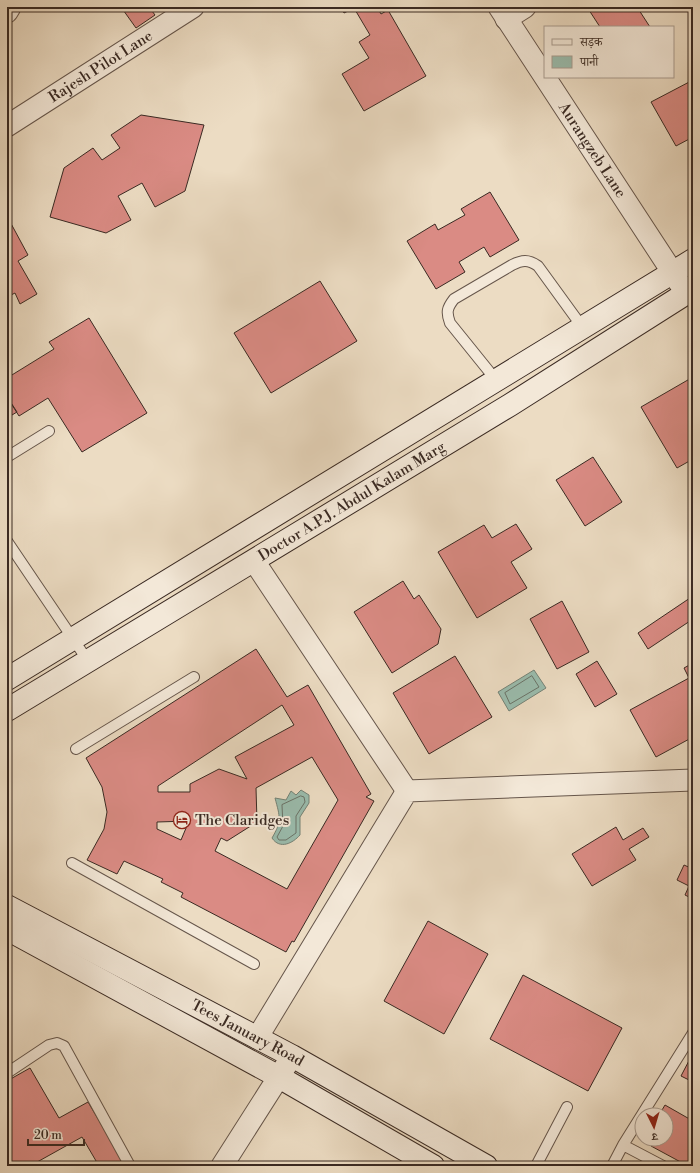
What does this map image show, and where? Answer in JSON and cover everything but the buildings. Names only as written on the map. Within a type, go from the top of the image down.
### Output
[{"type":"main road","name":"Doctor A.P.J. Abdul Kalam Marg","points":[[7,679],[693,260]]},
{"type":"main road","name":"Doctor A.P.J. Abdul Kalam Marg","points":[[7,710],[510,405],[690,291]]},
{"type":"main road","name":"Tees January Road","points":[[7,906],[292,1056],[486,1166]]},
{"type":"main road","name":"Tees January Road","points":[[7,929],[279,1078],[433,1166]]},
{"type":"street","points":[[7,12],[10,7]]},
{"type":"street","name":"Rajesh Pilot Lane","points":[[7,126],[194,7]]},
{"type":"street","points":[[502,13],[525,7]]},
{"type":"street","name":"Aurangzeb Lane","points":[[502,13],[544,77]]},
{"type":"street","name":"Aurangzeb Lane","points":[[545,78],[673,273],[690,291]]},
{"type":"street","points":[[254,561],[407,791]]},
{"type":"street","points":[[407,791],[693,780]]},
{"type":"street","points":[[257,1038],[407,791]]},
{"type":"street","points":[[222,1166],[292,1056]]},
{"type":"lane","points":[[496,380],[450,322],[447,315],[448,306],[461,296],[512,265],[522,260],[532,261],[538,266],[583,328]]},
{"type":"lane","points":[[7,457],[49,431]]},
{"type":"lane","points":[[7,541],[74,638],[88,661]]},
{"type":"lane","points":[[76,749],[194,677]]},
{"type":"lane","points":[[72,863],[254,964]]},
{"type":"lane","points":[[612,1166],[623,1145],[693,1033]]},
{"type":"lane","points":[[7,1073],[49,1045],[57,1043],[64,1046],[130,1166]]},
{"type":"lane","points":[[536,1166],[567,1107]]},
{"type":"lane","points":[[623,1145],[662,1166]]},
{"type":"water","points":[[534,670],[546,688],[509,711],[498,692]]},
{"type":"water","points":[[301,790],[309,795],[309,803],[300,817],[300,835],[290,843],[279,844],[272,838],[279,823],[275,798],[286,800],[291,791],[296,795]]},
{"type":"place","name":"The Claridges","points":[[182,820]]}]
